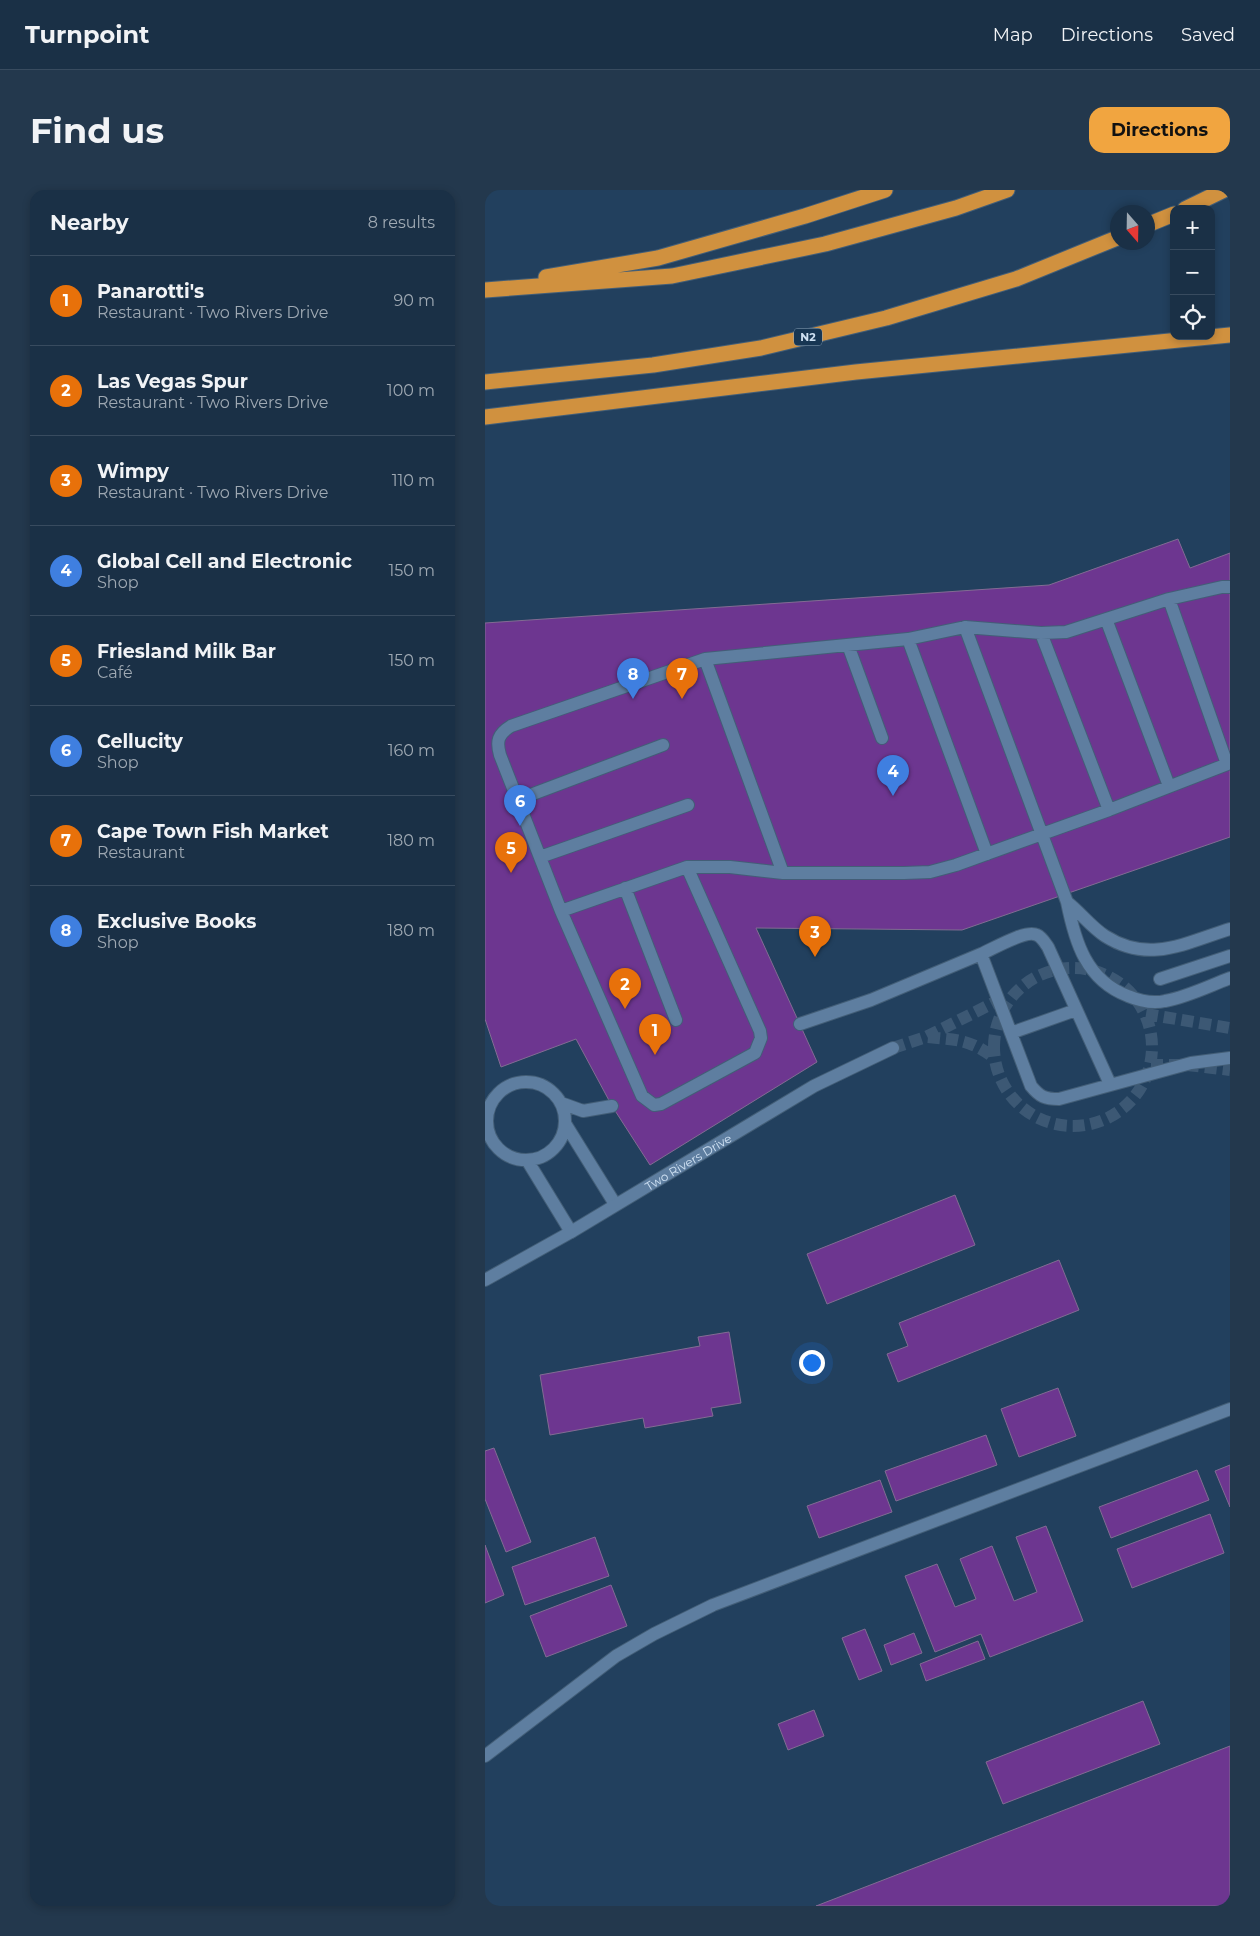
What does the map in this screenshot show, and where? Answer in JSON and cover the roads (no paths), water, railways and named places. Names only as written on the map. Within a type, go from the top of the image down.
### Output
[{"type":"highway","points":[[485,288],[658,258],[805,216],[885,190]]},
{"type":"highway","points":[[485,288],[672,276],[825,244],[957,208],[1007,190]]},
{"type":"highway","points":[[1193,205],[1225,190]]},
{"type":"highway","points":[[1155,222],[1170,216]]},
{"type":"highway","name":"N2","points":[[485,382],[653,365],[761,348],[886,318],[1016,279],[1110,241]]},
{"type":"highway","points":[[485,417],[856,372],[1230,335]]},
{"type":"main road","points":[[687,867],[760,1031],[761,1038],[755,1054],[661,1104],[654,1105],[642,1096],[561,911],[497,746],[497,739],[501,732],[511,726],[705,659],[908,640],[965,628],[1041,633],[1067,632],[1169,599],[1222,587],[1230,587]]},
{"type":"main road","points":[[561,911],[687,867],[729,866],[783,873],[930,872],[956,865],[1109,810],[1229,764],[1169,599]]},
{"type":"main road","points":[[1106,619],[1169,786]]},
{"type":"main road","points":[[965,628],[1067,902],[1073,934],[1086,961],[1100,980],[1124,995],[1142,1002],[1165,1002],[1230,978]]},
{"type":"main road","points":[[1041,633],[1109,810]]},
{"type":"main road","points":[[908,640],[987,854]]},
{"type":"main road","points":[[848,645],[882,738]]},
{"type":"main road","points":[[705,659],[783,873]]},
{"type":"main road","points":[[517,800],[663,745]]},
{"type":"main road","points":[[541,857],[688,805]]},
{"type":"main road","points":[[625,888],[676,1020]]},
{"type":"main road","points":[[1067,902],[1103,935],[1128,948],[1150,951],[1172,948],[1230,929]]},
{"type":"main road","points":[[800,1024],[871,1000],[1027,934],[1036,934],[1042,938],[1048,947],[1110,1084]]},
{"type":"main road","points":[[981,954],[1031,1086],[1039,1096],[1059,1100],[1110,1084],[1191,1063],[1230,1058]]},
{"type":"main road","points":[[1161,979],[1230,956]]},
{"type":"main road","points":[[1011,1033],[1076,1010]]},
{"type":"main road","name":"Two Rivers Drive","points":[[485,1280],[571,1232],[814,1086],[893,1048]]},
{"type":"main road","points":[[519,1082],[536,1082],[555,1094],[561,1103],[566,1125],[563,1136],[549,1154],[539,1158],[516,1160],[505,1155],[488,1140],[486,1117],[489,1106],[503,1088],[519,1082]]},
{"type":"main road","points":[[561,1103],[583,1111],[611,1106]]},
{"type":"main road","points":[[566,1125],[615,1204]]},
{"type":"main road","points":[[527,1160],[571,1232]]},
{"type":"main road","points":[[485,1756],[616,1656],[654,1634],[713,1605],[1230,1409]]},
{"type":"tunnel","points":[[1081,968],[1096,971],[1110,977],[1129,991],[1139,1003],[1149,1024],[1152,1047],[1149,1070],[1139,1091],[1129,1103],[1117,1113],[1096,1123],[1081,1126],[1065,1126],[1050,1123],[1029,1113],[1007,1091],[995,1063],[994,1039],[997,1024],[1007,1003],[1029,981],[1057,969],[1081,968]]},
{"type":"tunnel","points":[[893,1048],[926,1037],[1007,996]]},
{"type":"tunnel","points":[[1146,1014],[1230,1028]]},
{"type":"tunnel","points":[[928,1037],[970,1044],[993,1057]]},
{"type":"tunnel","points":[[1151,1065],[1187,1065],[1230,1070]]},
{"type":"place","name":"Exclusive Books","points":[[633,699]]},
{"type":"place","name":"Cape Town Fish Market","points":[[682,699]]},
{"type":"place","name":"Global Cell and Electronic","points":[[893,796]]},
{"type":"place","name":"Cellucity","points":[[520,826]]},
{"type":"place","name":"Friesland Milk Bar","points":[[511,873]]},
{"type":"place","name":"Wimpy","points":[[815,957]]},
{"type":"place","name":"Las Vegas Spur","points":[[625,1009]]},
{"type":"place","name":"Panarotti's","points":[[655,1055]]}]
